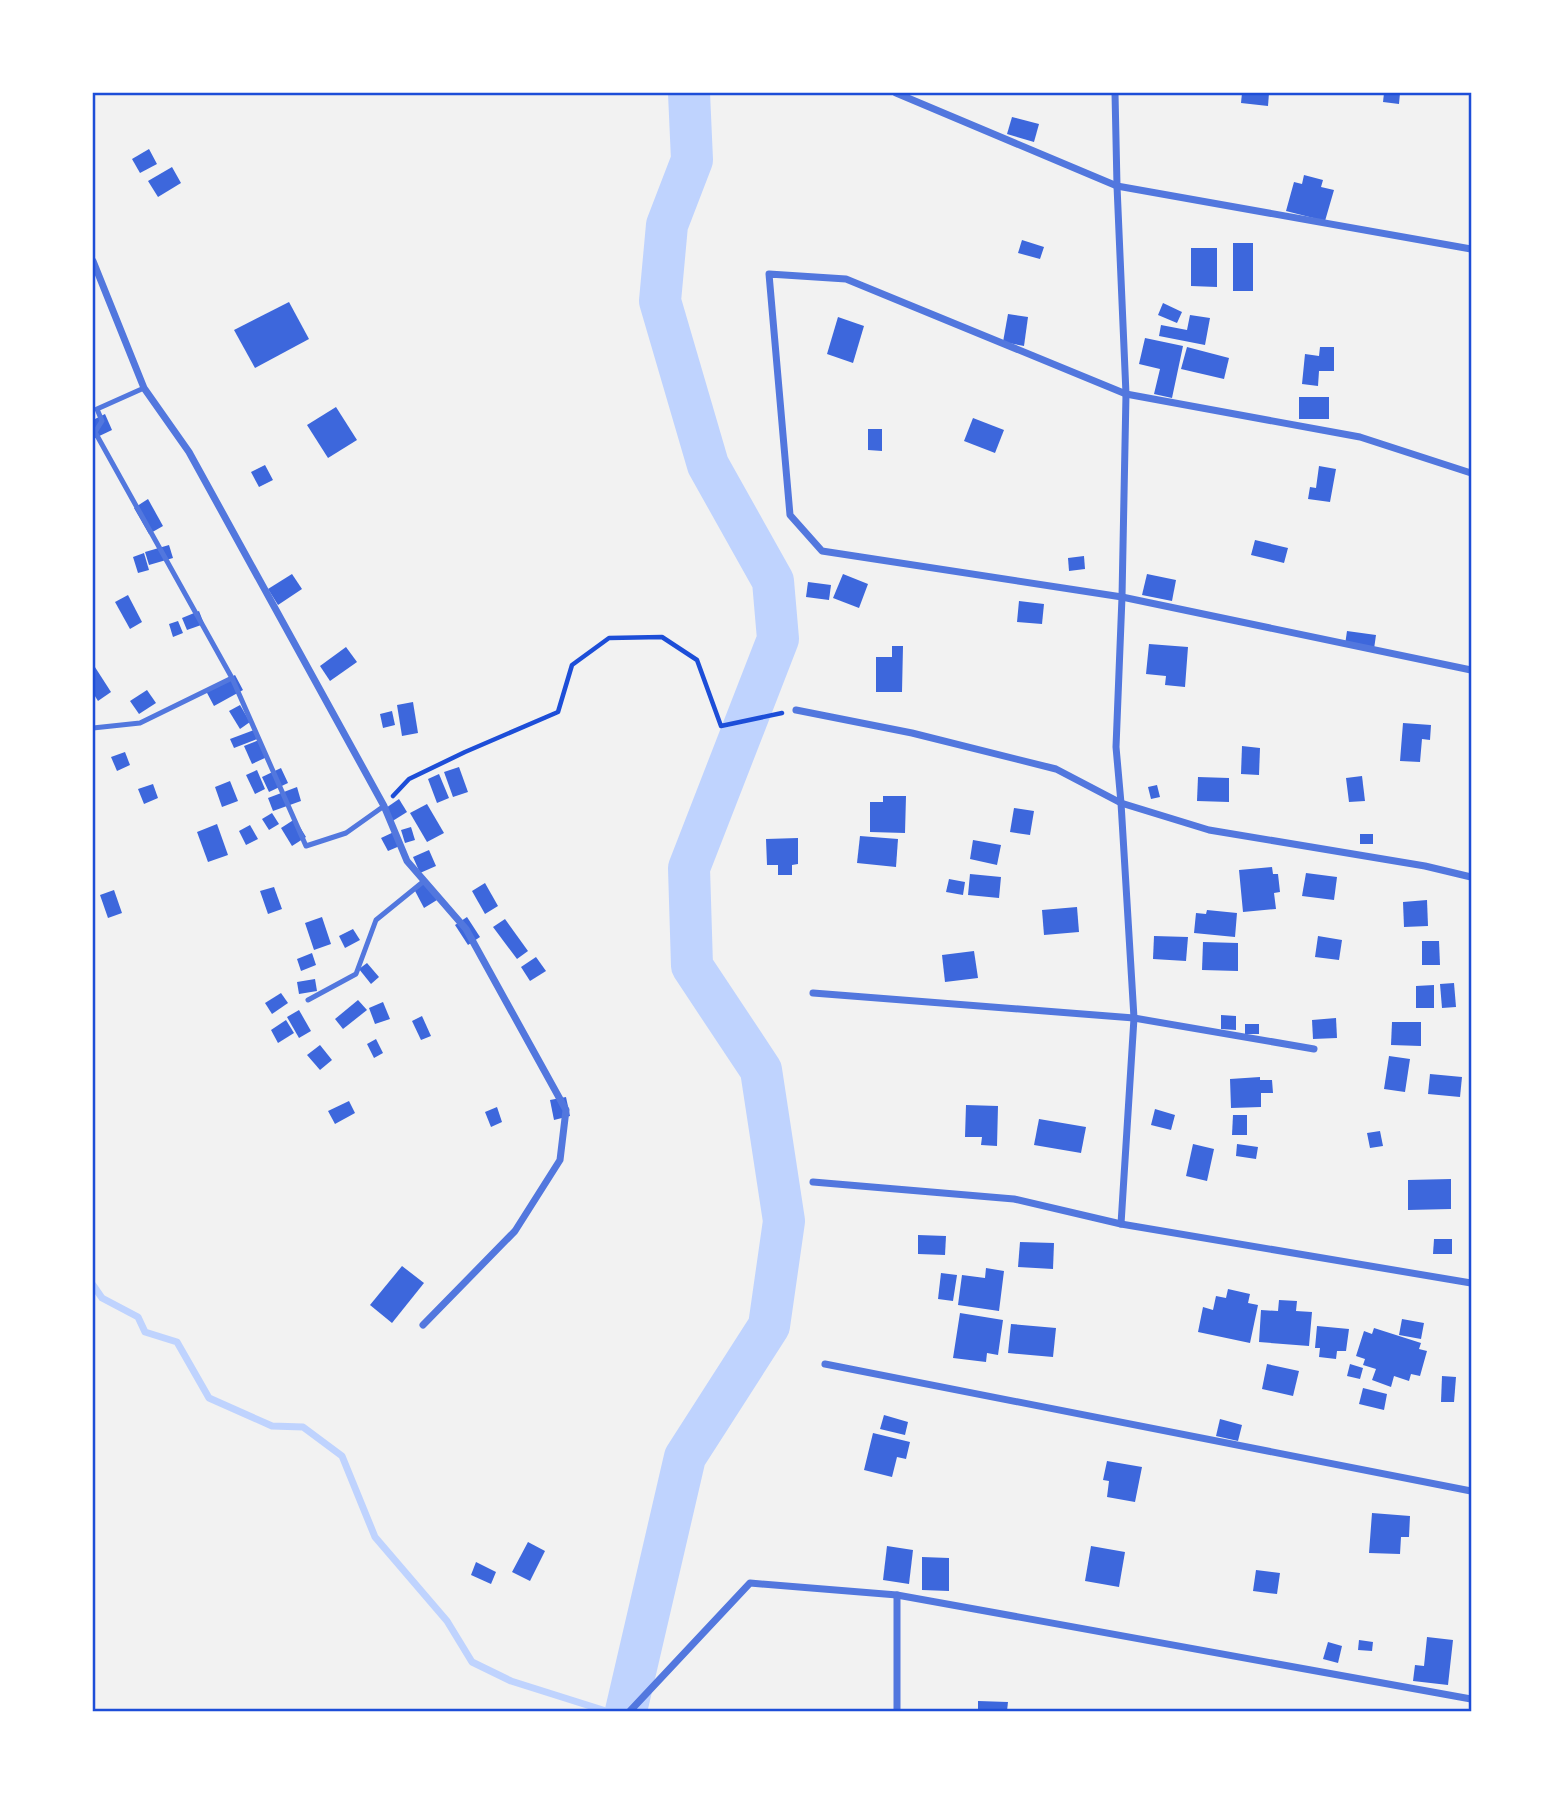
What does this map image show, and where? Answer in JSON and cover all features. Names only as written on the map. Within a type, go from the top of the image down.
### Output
[{"type":"street","points":[[896,93],[1117,186],[1471,249]]},
{"type":"street","points":[[1115,93],[1126,394],[1116,747],[1134,1018],[1121,1224]]},
{"type":"street","points":[[93,261],[144,388],[189,452],[384,806],[407,862],[466,929],[566,1110],[560,1160],[515,1231],[423,1325]]},
{"type":"street","points":[[1471,473],[1360,437],[1126,394],[846,279],[769,274],[790,516],[822,551],[1122,597],[1471,670]]},
{"type":"street","points":[[796,710],[912,733],[1056,769],[1121,803],[1209,830],[1426,866],[1471,877]]},
{"type":"street","points":[[813,993],[1134,1018],[1314,1049]]},
{"type":"street","points":[[813,1182],[1014,1199],[1121,1224],[1471,1283]]},
{"type":"street","points":[[825,1364],[1471,1491]]},
{"type":"street","points":[[630,1711],[750,1583],[897,1595],[1471,1699]]},
{"type":"street","points":[[897,1595],[897,1711]]},
{"type":"lane","points":[[144,388],[97,409],[102,421],[95,432],[232,678],[306,846],[346,833],[384,806]]},
{"type":"lane","points":[[93,728],[140,723],[232,678]]},
{"type":"lane","points":[[309,1000],[356,974],[376,920],[424,881]]},
{"type":"path","points":[[384,806],[409,779],[558,712],[572,665],[609,638],[662,637],[697,660],[722,726],[796,710]]},
{"type":"building","points":[[1242,93],[1269,93],[1268,106],[1241,103]]},
{"type":"building","points":[[1384,93],[1400,93],[1399,104],[1383,102]]},
{"type":"building","points":[[1012,117],[1039,124],[1034,142],[1007,134]]},
{"type":"building","points":[[149,149],[157,164],[140,173],[132,159]]},
{"type":"building","points":[[172,167],[181,183],[158,197],[148,181]]},
{"type":"building","points":[[1304,175],[1323,180],[1321,187],[1334,190],[1325,221],[1286,211],[1294,182],[1302,184]]},
{"type":"building","points":[[1022,240],[1044,247],[1040,259],[1018,253]]},
{"type":"building","points":[[1233,243],[1253,243],[1253,291],[1233,291]]},
{"type":"building","points":[[1191,248],[1217,248],[1217,287],[1191,286]]},
{"type":"building","points":[[289,302],[309,339],[255,368],[234,330]]},
{"type":"building","points":[[1163,303],[1182,312],[1177,323],[1158,315]]},
{"type":"building","points":[[1008,314],[1028,317],[1024,346],[1003,342]]},
{"type":"building","points":[[1190,315],[1210,318],[1205,345],[1159,336],[1161,325],[1187,330]]},
{"type":"building","points":[[838,317],[864,326],[853,363],[827,354]]},
{"type":"building","points":[[1145,338],[1183,346],[1172,398],[1154,394],[1160,369],[1139,364]]},
{"type":"building","points":[[1187,347],[1229,358],[1224,379],[1181,369]]},
{"type":"building","points":[[1320,347],[1334,347],[1334,371],[1319,371],[1318,386],[1302,384],[1305,354],[1319,356]]},
{"type":"building","points":[[1299,397],[1329,397],[1329,419],[1299,419]]},
{"type":"building","points":[[336,407],[357,440],[328,458],[307,425]]},
{"type":"building","points":[[105,414],[112,430],[93,439],[93,420]]},
{"type":"building","points":[[973,418],[1004,430],[995,453],[964,441]]},
{"type":"building","points":[[868,429],[882,429],[882,451],[868,450]]},
{"type":"building","points":[[265,465],[273,480],[259,487],[251,472]]},
{"type":"building","points":[[1319,466],[1336,469],[1330,502],[1308,499],[1310,487],[1316,488]]},
{"type":"building","points":[[148,499],[163,526],[149,534],[134,508]]},
{"type":"building","points":[[1255,540],[1288,548],[1284,563],[1251,555]]},
{"type":"building","points":[[169,545],[173,558],[149,565],[145,552]]},
{"type":"building","points":[[144,553],[149,570],[138,573],[133,557]]},
{"type":"building","points":[[1084,556],[1085,569],[1069,571],[1068,558]]},
{"type":"building","points":[[292,574],[302,589],[278,605],[268,589]]},
{"type":"building","points":[[843,574],[868,584],[859,608],[833,598]]},
{"type":"building","points":[[1147,574],[1176,580],[1172,601],[1142,595]]},
{"type":"building","points":[[808,582],[831,585],[829,600],[806,597]]},
{"type":"building","points":[[128,595],[142,622],[130,629],[115,602]]},
{"type":"building","points":[[1019,601],[1044,604],[1042,624],[1017,622]]},
{"type":"building","points":[[199,611],[204,624],[187,630],[182,618]]},
{"type":"building","points":[[178,621],[183,633],[173,637],[169,624]]},
{"type":"building","points":[[1347,631],[1376,635],[1374,649],[1345,645]]},
{"type":"building","points":[[1149,644],[1188,647],[1185,687],[1165,685],[1166,676],[1146,674]]},
{"type":"building","points":[[892,646],[903,646],[902,692],[876,692],[876,657],[892,657]]},
{"type":"building","points":[[346,647],[357,662],[330,681],[320,666]]},
{"type":"building","points":[[93,664],[111,692],[98,701],[93,693]]},
{"type":"building","points":[[235,675],[243,690],[214,706],[206,691]]},
{"type":"building","points":[[147,690],[156,703],[139,714],[130,701]]},
{"type":"building","points":[[413,702],[418,733],[402,736],[397,705]]},
{"type":"building","points":[[240,705],[250,722],[240,729],[229,711]]},
{"type":"building","points":[[392,711],[395,725],[383,728],[380,714]]},
{"type":"building","points":[[1403,723],[1431,725],[1430,740],[1422,739],[1420,762],[1400,761]]},
{"type":"building","points":[[254,730],[257,739],[234,748],[230,739]]},
{"type":"building","points":[[259,740],[267,757],[252,764],[244,746]]},
{"type":"building","points":[[1242,746],[1260,748],[1259,775],[1241,774]]},
{"type":"building","points":[[125,752],[130,765],[117,771],[111,757]]},
{"type":"building","points":[[459,767],[468,792],[453,797],[444,772]]},
{"type":"building","points":[[281,768],[288,783],[269,792],[262,777]]},
{"type":"building","points":[[257,770],[265,789],[255,794],[246,775]]},
{"type":"building","points":[[439,774],[449,798],[437,803],[428,779]]},
{"type":"building","points":[[1362,776],[1365,801],[1349,802],[1346,778]]},
{"type":"building","points":[[1198,777],[1229,778],[1229,802],[1197,801]]},
{"type":"building","points":[[230,781],[238,801],[222,807],[215,787]]},
{"type":"building","points":[[153,784],[158,798],[144,804],[138,789]]},
{"type":"building","points":[[1157,785],[1160,797],[1151,799],[1148,787]]},
{"type":"building","points":[[297,787],[301,801],[273,811],[268,798]]},
{"type":"building","points":[[883,796],[906,796],[905,833],[870,832],[870,802],[883,802]]},
{"type":"building","points":[[399,799],[407,812],[391,822],[383,810]]},
{"type":"building","points":[[427,804],[444,833],[427,842],[410,813]]},
{"type":"building","points":[[1014,808],[1034,811],[1030,835],[1010,832]]},
{"type":"building","points":[[272,813],[279,824],[269,830],[262,819]]},
{"type":"building","points":[[295,819],[306,837],[292,846],[281,828]]},
{"type":"building","points":[[217,824],[228,855],[208,862],[197,832]]},
{"type":"building","points":[[250,825],[258,839],[246,845],[239,831]]},
{"type":"building","points":[[411,827],[415,840],[405,843],[401,830]]},
{"type":"building","points":[[396,831],[402,845],[388,851],[381,838]]},
{"type":"building","points":[[1360,834],[1373,834],[1373,844],[1360,844]]},
{"type":"building","points":[[860,836],[898,839],[896,867],[857,863]]},
{"type":"building","points":[[798,838],[798,864],[792,865],[792,875],[778,875],[778,865],[767,865],[766,839]]},
{"type":"building","points":[[973,840],[1001,845],[997,865],[970,859]]},
{"type":"building","points":[[429,850],[436,866],[420,873],[413,857]]},
{"type":"building","points":[[1272,867],[1273,874],[1278,874],[1280,892],[1274,893],[1276,909],[1243,912],[1239,870]]},
{"type":"building","points":[[1306,873],[1337,877],[1334,900],[1302,896]]},
{"type":"building","points":[[970,874],[1001,877],[999,898],[968,895]]},
{"type":"building","points":[[949,879],[965,882],[963,895],[946,892]]},
{"type":"building","points":[[427,881],[437,900],[424,908],[414,889]]},
{"type":"building","points":[[485,883],[498,906],[485,914],[472,891]]},
{"type":"building","points":[[274,887],[282,909],[268,914],[260,891]]},
{"type":"building","points":[[114,890],[122,913],[108,918],[100,895]]},
{"type":"building","points":[[1427,900],[1428,926],[1404,927],[1403,902]]},
{"type":"building","points":[[1077,907],[1079,932],[1044,935],[1042,910]]},
{"type":"building","points":[[1207,910],[1237,913],[1235,937],[1194,933],[1196,913],[1206,914]]},
{"type":"building","points":[[322,917],[331,944],[314,950],[305,923]]},
{"type":"building","points":[[467,917],[480,937],[468,945],[455,925]]},
{"type":"building","points":[[505,919],[528,951],[517,959],[493,927]]},
{"type":"building","points":[[353,929],[360,940],[345,948],[339,936]]},
{"type":"building","points":[[1154,936],[1188,937],[1186,961],[1153,959]]},
{"type":"building","points":[[1318,936],[1342,940],[1339,960],[1315,957]]},
{"type":"building","points":[[1422,941],[1439,941],[1440,965],[1422,965]]},
{"type":"building","points":[[1203,942],[1238,943],[1238,971],[1202,970]]},
{"type":"building","points":[[974,951],[978,978],[945,982],[942,955]]},
{"type":"building","points":[[312,953],[316,965],[301,971],[297,959]]},
{"type":"building","points":[[536,957],[546,971],[530,981],[521,967]]},
{"type":"building","points":[[367,963],[379,977],[371,984],[359,969]]},
{"type":"building","points":[[315,979],[317,991],[299,994],[297,982]]},
{"type":"building","points":[[1454,983],[1456,1007],[1442,1008],[1440,984]]},
{"type":"building","points":[[1434,985],[1434,1008],[1416,1008],[1416,986]]},
{"type":"building","points":[[281,993],[288,1003],[272,1014],[265,1003]]},
{"type":"building","points":[[358,1000],[367,1010],[343,1029],[335,1019]]},
{"type":"building","points":[[383,1002],[390,1019],[375,1024],[369,1008]]},
{"type":"building","points":[[299,1010],[311,1031],[299,1038],[287,1017]]},
{"type":"building","points":[[1221,1015],[1236,1016],[1236,1030],[1221,1029]]},
{"type":"building","points":[[422,1016],[431,1036],[421,1040],[412,1021]]},
{"type":"building","points":[[1336,1018],[1337,1038],[1313,1039],[1312,1020]]},
{"type":"building","points":[[286,1020],[294,1033],[278,1043],[271,1030]]},
{"type":"building","points":[[1392,1022],[1421,1022],[1421,1046],[1391,1045]]},
{"type":"building","points":[[1245,1024],[1259,1024],[1259,1034],[1245,1034]]},
{"type":"building","points":[[376,1039],[383,1053],[374,1058],[367,1044]]},
{"type":"building","points":[[320,1045],[332,1060],[320,1070],[307,1055]]},
{"type":"building","points":[[1389,1056],[1410,1059],[1405,1092],[1384,1089]]},
{"type":"building","points":[[1430,1074],[1462,1077],[1460,1097],[1428,1094]]},
{"type":"building","points":[[1260,1077],[1260,1080],[1272,1080],[1273,1093],[1261,1093],[1261,1107],[1231,1108],[1230,1079]]},
{"type":"building","points":[[566,1097],[570,1116],[554,1120],[550,1100]]},
{"type":"building","points":[[349,1101],[355,1113],[335,1124],[328,1111]]},
{"type":"building","points":[[966,1105],[998,1106],[997,1146],[981,1145],[982,1137],[965,1137]]},
{"type":"building","points":[[497,1107],[502,1122],[491,1127],[485,1112]]},
{"type":"building","points":[[1155,1109],[1175,1115],[1171,1130],[1151,1125]]},
{"type":"building","points":[[1233,1115],[1247,1115],[1247,1135],[1232,1135]]},
{"type":"building","points":[[1039,1119],[1086,1127],[1081,1153],[1034,1145]]},
{"type":"building","points":[[1380,1131],[1383,1146],[1370,1148],[1367,1133]]},
{"type":"building","points":[[1193,1144],[1214,1149],[1207,1181],[1186,1176]]},
{"type":"building","points":[[1237,1144],[1258,1147],[1256,1159],[1236,1156]]},
{"type":"building","points":[[1451,1179],[1451,1209],[1408,1210],[1408,1180]]},
{"type":"building","points":[[918,1235],[946,1236],[945,1255],[918,1254]]},
{"type":"building","points":[[1434,1239],[1452,1239],[1452,1254],[1433,1254]]},
{"type":"building","points":[[1020,1242],[1054,1243],[1053,1269],[1018,1267]]},
{"type":"building","points":[[402,1266],[424,1283],[392,1323],[370,1305]]},
{"type":"building","points":[[986,1268],[1004,1271],[999,1311],[958,1305],[962,1275],[985,1278]]},
{"type":"building","points":[[941,1273],[957,1275],[953,1301],[938,1299]]},
{"type":"building","points":[[1228,1289],[1250,1294],[1248,1303],[1258,1305],[1250,1343],[1198,1332],[1203,1307],[1213,1310],[1216,1296],[1226,1298]]},
{"type":"building","points":[[1279,1300],[1297,1301],[1296,1311],[1312,1312],[1309,1346],[1259,1342],[1261,1310],[1278,1311]]},
{"type":"building","points":[[960,1313],[1003,1320],[998,1355],[987,1353],[986,1362],[953,1358]]},
{"type":"building","points":[[1402,1319],[1424,1323],[1421,1339],[1399,1335]]},
{"type":"building","points":[[1011,1324],[1056,1328],[1053,1357],[1008,1353]]},
{"type":"building","points":[[1317,1326],[1349,1329],[1346,1351],[1337,1351],[1336,1359],[1319,1357],[1320,1348],[1315,1348]]},
{"type":"building","points":[[1374,1328],[1421,1343],[1419,1349],[1427,1351],[1420,1376],[1411,1374],[1409,1381],[1394,1376],[1391,1387],[1372,1380],[1376,1369],[1363,1365],[1365,1359],[1356,1356],[1364,1331],[1372,1334]]},
{"type":"building","points":[[1267,1364],[1299,1371],[1293,1396],[1262,1389]]},
{"type":"building","points":[[1350,1364],[1363,1368],[1360,1379],[1347,1376]]},
{"type":"building","points":[[1442,1376],[1456,1377],[1454,1402],[1441,1402]]},
{"type":"building","points":[[1363,1388],[1387,1394],[1384,1410],[1359,1404]]},
{"type":"building","points":[[884,1415],[908,1422],[905,1435],[880,1429]]},
{"type":"building","points":[[1220,1419],[1242,1425],[1238,1441],[1216,1436]]},
{"type":"building","points":[[873,1433],[910,1442],[906,1459],[897,1457],[892,1477],[864,1470]]},
{"type":"building","points":[[1107,1461],[1142,1467],[1135,1502],[1107,1497],[1109,1481],[1103,1480]]},
{"type":"building","points":[[1372,1513],[1410,1516],[1409,1537],[1401,1537],[1400,1554],[1369,1553]]},
{"type":"building","points":[[528,1542],[545,1551],[530,1581],[512,1572]]},
{"type":"building","points":[[887,1546],[913,1550],[909,1584],[883,1580]]},
{"type":"building","points":[[1091,1546],[1125,1552],[1119,1587],[1085,1581]]},
{"type":"building","points":[[922,1557],[949,1558],[949,1591],[922,1590]]},
{"type":"building","points":[[476,1562],[496,1572],[491,1584],[471,1575]]},
{"type":"building","points":[[1256,1570],[1280,1573],[1277,1594],[1253,1591]]},
{"type":"building","points":[[1427,1637],[1453,1640],[1448,1685],[1413,1681],[1415,1665],[1424,1666]]},
{"type":"building","points":[[1359,1640],[1373,1642],[1372,1651],[1358,1650]]},
{"type":"building","points":[[1328,1642],[1342,1646],[1338,1663],[1323,1659]]},
{"type":"building","points":[[978,1701],[1008,1702],[1007,1711],[978,1711]]},
{"type":"waterway","points":[[626,1711],[685,1457],[769,1326],[784,1221],[761,1070],[692,966],[689,868],[778,639],[773,581],[708,465],[660,301],[667,225],[692,160],[689,93]]},
{"type":"waterway","points":[[93,1285],[102,1298],[138,1317],[145,1332],[177,1342],[209,1398],[272,1426],[303,1427],[342,1456],[375,1537],[447,1621],[472,1662],[511,1681],[606,1711]]}]
